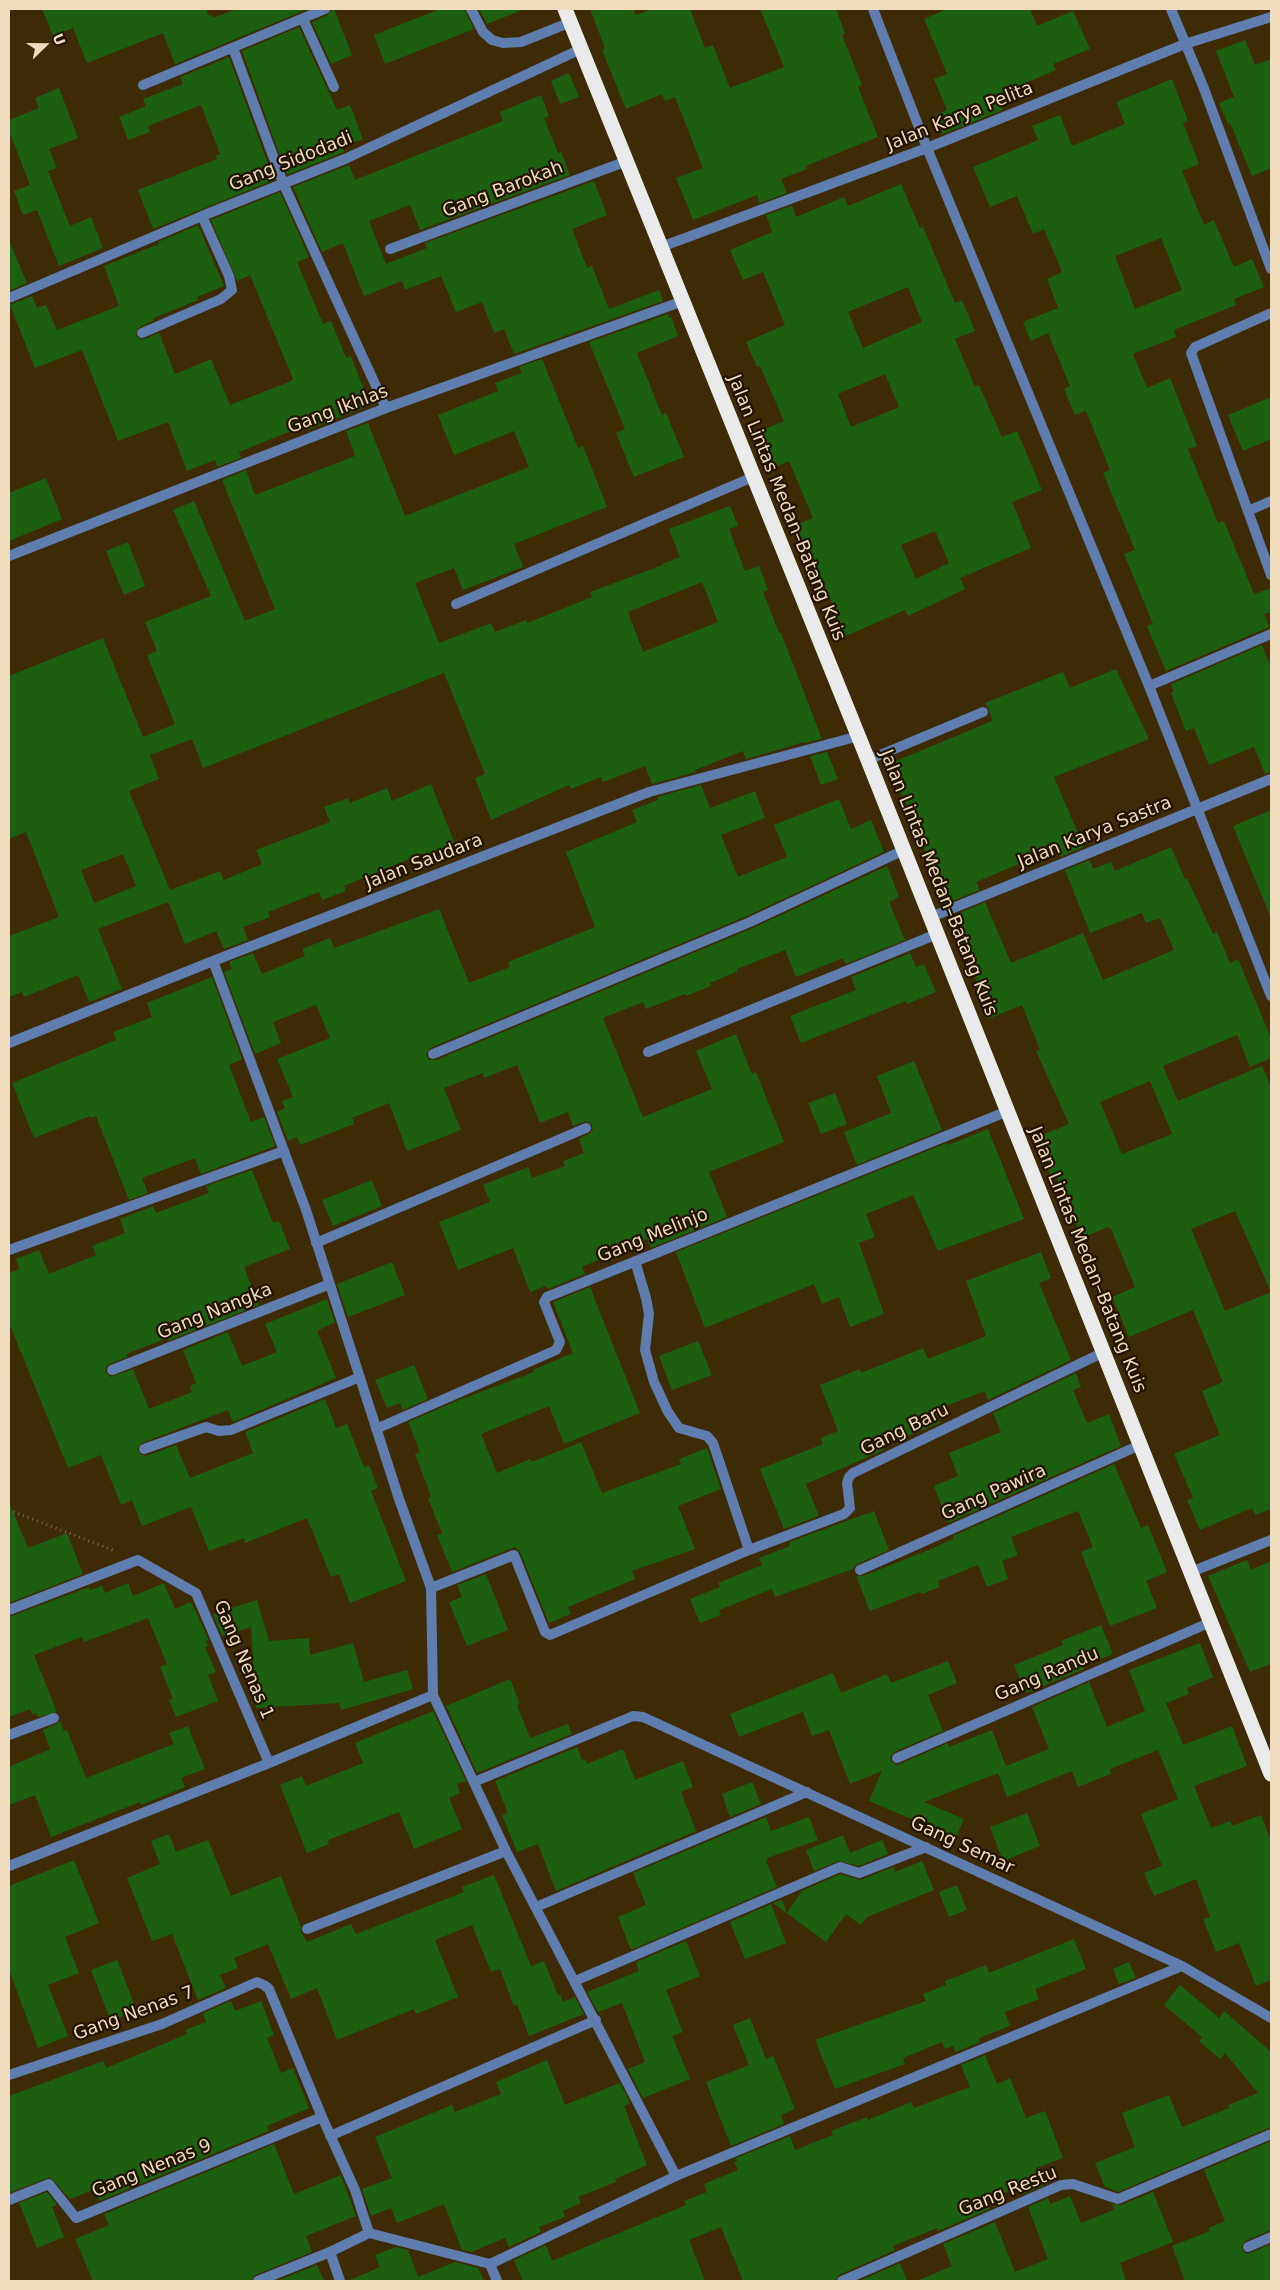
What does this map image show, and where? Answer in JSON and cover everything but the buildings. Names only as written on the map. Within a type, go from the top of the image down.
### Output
[{"type":"highway","name":"Jalan Lintas Medan–Batang Kuis","points":[[568,15],[859,736],[1271,1774]]},
{"type":"street","points":[[143,85],[325,9]]},
{"type":"street","points":[[471,9],[483,32],[492,40],[503,43],[521,42],[568,15]]},
{"type":"street","points":[[873,9],[928,148],[1149,686],[1271,996]]},
{"type":"street","points":[[1171,9],[1271,269]]},
{"type":"street","name":"Jalan Karya Pelita","points":[[662,247],[928,148],[1186,44],[1271,17]]},
{"type":"street","points":[[303,19],[334,87]]},
{"type":"street","points":[[233,48],[283,183],[386,408]]},
{"type":"street","name":"Gang Sidodadi","points":[[9,298],[202,216],[345,159],[581,48]]},
{"type":"street","name":"Gang Barokah","points":[[390,249],[627,161]]},
{"type":"street","points":[[142,332],[221,299],[232,290],[229,276],[202,216]]},
{"type":"street","name":"Gang Ikhlas","points":[[9,556],[386,408],[683,301]]},
{"type":"street","points":[[1271,313],[1195,347],[1191,353],[1271,575]]},
{"type":"street","points":[[456,604],[753,477]]},
{"type":"street","points":[[1248,511],[1271,501]]},
{"type":"street","points":[[1149,686],[1271,634]]},
{"type":"street","points":[[868,760],[983,712]]},
{"type":"street","name":"Jalan Saudara","points":[[9,1043],[213,961],[649,792],[859,736]]},
{"type":"street","name":"Jalan Karya Sastra","points":[[930,917],[1271,779]]},
{"type":"street","points":[[433,1054],[750,922],[904,850]]},
{"type":"street","points":[[648,1052],[937,934]]},
{"type":"street","points":[[213,961],[284,1151],[316,1243],[376,1429],[431,1588],[433,1695],[506,1851],[676,2176]]},
{"type":"street","name":"Gang Melinjo","points":[[376,1429],[554,1352],[560,1342],[544,1302],[546,1298],[1008,1111]]},
{"type":"street","points":[[316,1243],[586,1128]]},
{"type":"street","points":[[9,1250],[284,1151]]},
{"type":"street","points":[[431,1588],[515,1556],[545,1632],[549,1635],[748,1550],[713,1443],[706,1436],[687,1432],[679,1428],[668,1412],[654,1382],[645,1350],[648,1314],[646,1298],[635,1261]]},
{"type":"street","name":"Gang Nangka","points":[[112,1370],[330,1284]]},
{"type":"street","name":"Gang Baru","points":[[748,1550],[844,1514],[850,1508],[847,1483],[853,1473],[1104,1352]]},
{"type":"street","points":[[144,1449],[206,1427],[219,1431],[231,1430],[360,1377]]},
{"type":"street","name":"Gang Pawira","points":[[860,1570],[1140,1445]]},
{"type":"street","points":[[1191,1572],[1271,1540]]},
{"type":"street","points":[[9,1610],[138,1560]]},
{"type":"street","name":"Gang Nenas 1","points":[[138,1560],[199,1596],[269,1763]]},
{"type":"street","name":"Gang Randu","points":[[897,1758],[1211,1622]]},
{"type":"street","points":[[9,1866],[269,1763],[433,1695]]},
{"type":"street","name":"Gang Semar","points":[[474,1782],[633,1716],[643,1717],[926,1846],[1182,1966],[1271,2018]]},
{"type":"street","points":[[9,1735],[54,1718]]},
{"type":"street","points":[[536,1907],[807,1792]]},
{"type":"street","points":[[575,1980],[840,1867],[859,1874],[926,1846]]},
{"type":"street","points":[[307,1929],[506,1851]]},
{"type":"street","points":[[258,2281],[330,2252],[369,2233],[490,2264],[676,2176],[1182,1966]]},
{"type":"street","name":"Gang Nenas 7","points":[[9,2075],[162,2024],[257,1982],[269,1989],[322,2117]]},
{"type":"street","points":[[330,2136],[596,2020]]},
{"type":"street","points":[[322,2117],[354,2190],[369,2233]]},
{"type":"street","name":"Gang Nenas 9","points":[[9,2200],[50,2184],[76,2218],[322,2117]]},
{"type":"street","name":"Gang Restu","points":[[842,2281],[1061,2185],[1073,2184],[1118,2199],[1271,2134]]},
{"type":"street","points":[[1248,2248],[1271,2237]]},
{"type":"street","points":[[330,2252],[340,2281]]},
{"type":"street","points":[[490,2264],[497,2281]]},
{"type":"path","points":[[9,1510],[138,1560]]}]
